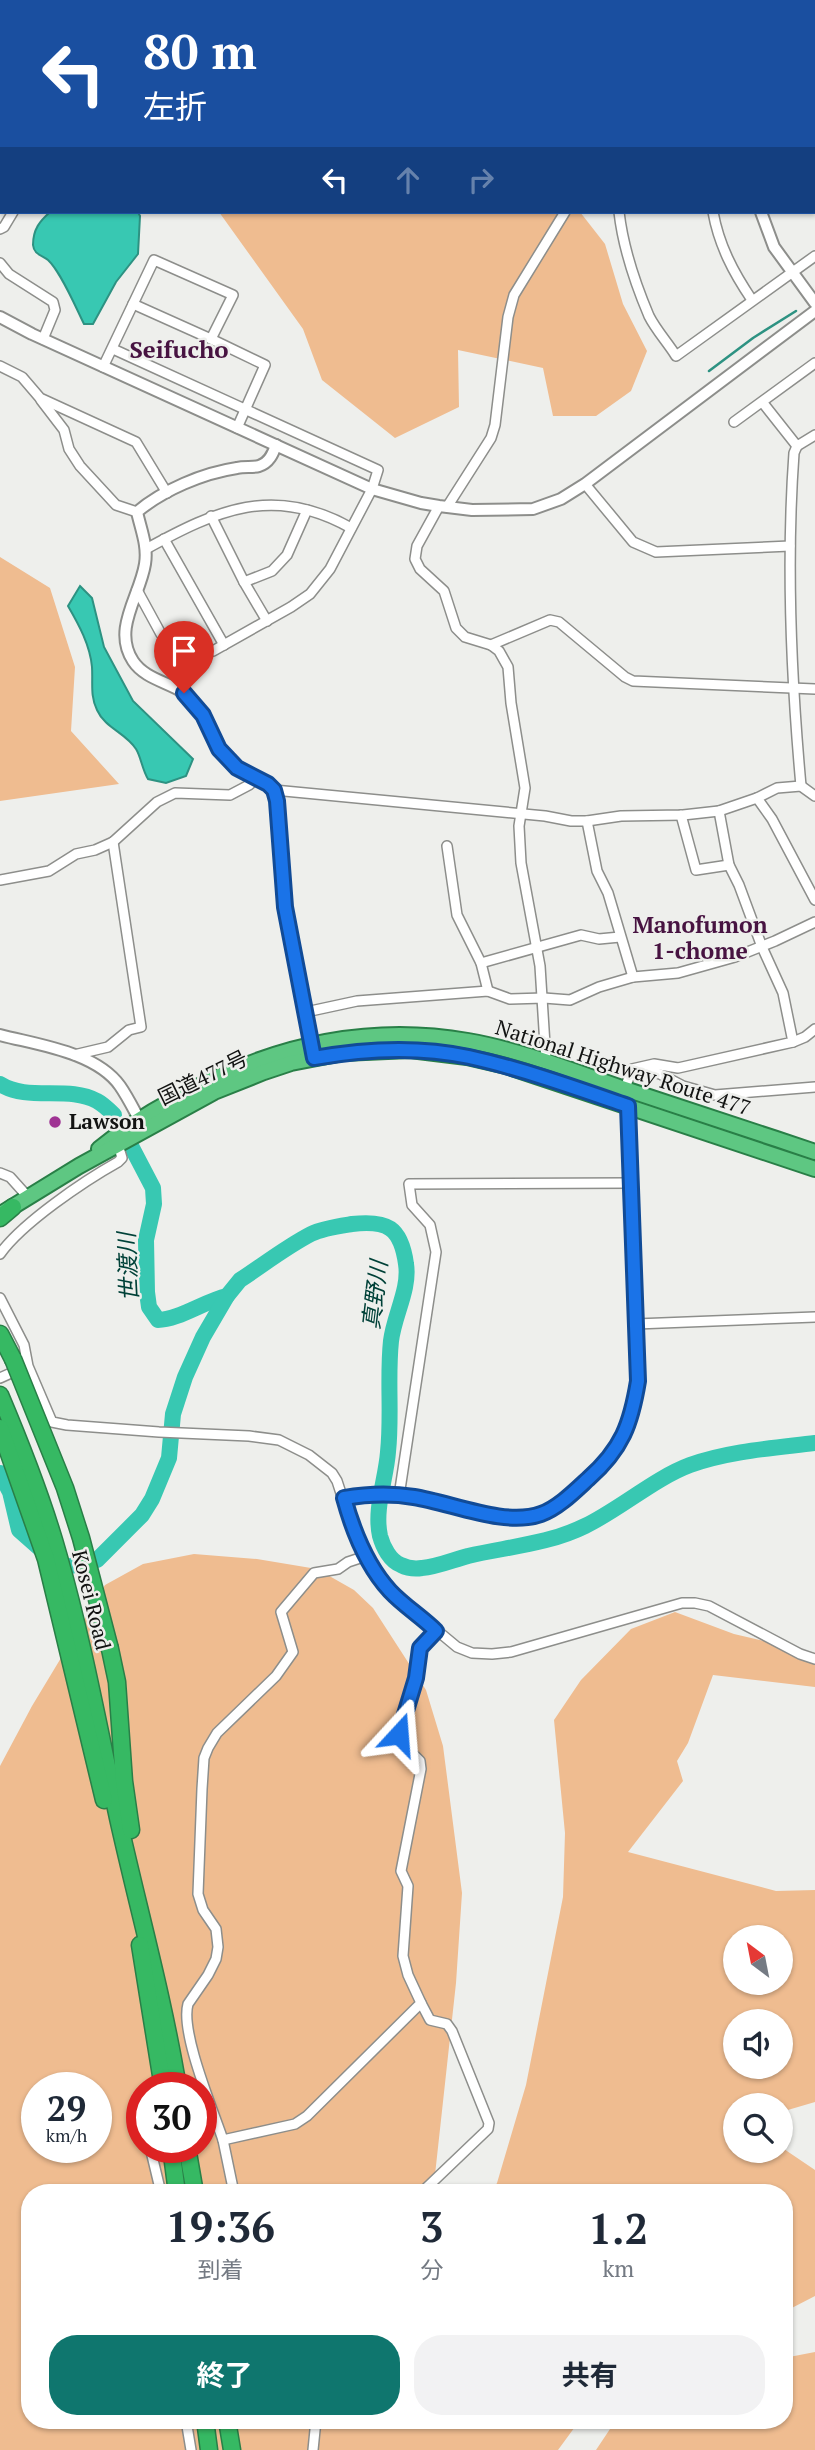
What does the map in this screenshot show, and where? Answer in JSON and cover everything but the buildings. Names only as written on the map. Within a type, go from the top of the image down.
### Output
[{"type":"highway","name":"National Highway Route 477","points":[[117,1141],[139,1119],[223,1073],[358,1037],[410,1035],[468,1041],[546,1061],[815,1152]]},
{"type":"highway","name":"National Highway Route 477","points":[[312,1051],[343,1053],[382,1050],[467,1056],[542,1077],[815,1169]]},
{"type":"highway","name":"国道477号","points":[[28,1197],[117,1141],[235,1082],[312,1051]]},
{"type":"highway","points":[[3,1213],[28,1197]]},
{"type":"highway","points":[[0,1334],[20,1362],[65,1488],[110,1649],[121,1718],[125,1793],[147,1954]]},
{"type":"highway","name":"Kosei Road","points":[[0,1395],[47,1517],[67,1586],[77,1662],[119,1822],[174,2072]]},
{"type":"highway","points":[[0,1428],[46,1559],[77,1662],[147,1954]]},
{"type":"highway","name":"Kosei Road","points":[[147,1954],[161,2072]]},
{"type":"highway","points":[[173,2163],[176,2184]]},
{"type":"highway","points":[[190,2163],[193,2184]]},
{"type":"highway","points":[[206,2429],[209,2450]]},
{"type":"highway","points":[[228,2429],[232,2450]]},
{"type":"street","points":[[0,229],[12,214]]},
{"type":"street","points":[[546,1061],[544,998],[538,949],[521,863],[519,826],[525,788],[512,713],[508,667],[499,651],[491,645],[465,637],[456,628],[444,591],[420,569],[415,559],[416,546],[491,438],[495,425],[508,317],[514,295],[564,214]]},
{"type":"street","points":[[619,214],[621,232],[633,274],[650,318],[676,356],[815,256]]},
{"type":"street","points":[[713,214],[723,249],[734,273],[752,300]]},
{"type":"street","points":[[762,214],[774,247],[815,303]]},
{"type":"street","points":[[103,367],[154,260],[233,295],[211,339]]},
{"type":"street","points":[[0,263],[9,274],[53,302],[55,310],[43,339]]},
{"type":"street","points":[[133,304],[265,365],[237,428]]},
{"type":"street","points":[[0,317],[103,367],[372,489],[421,503],[472,510],[533,509],[561,499],[585,484],[815,312]]},
{"type":"street","points":[[113,349],[378,470],[372,489],[330,569],[310,594],[213,652],[197,652],[161,634],[137,590]]},
{"type":"street","points":[[734,422],[815,363]]},
{"type":"street","points":[[0,366],[22,377],[40,398],[64,430],[69,449],[80,466],[116,505],[137,512]]},
{"type":"street","points":[[40,398],[136,442],[167,493]]},
{"type":"street","points":[[763,403],[797,446]]},
{"type":"street","points":[[802,786],[794,689],[789,511],[794,453],[797,446],[815,435]]},
{"type":"street","points":[[137,512],[167,493],[204,476],[237,468],[261,466],[272,456],[276,445]]},
{"type":"street","points":[[585,484],[633,542],[656,551],[790,546]]},
{"type":"street","points":[[146,549],[211,516],[254,506],[282,506],[307,510],[333,518],[351,528]]},
{"type":"street","points":[[244,582],[272,571],[287,555],[307,510]]},
{"type":"street","points":[[137,512],[146,549],[145,566],[128,616],[128,650],[142,670],[184,693],[203,715],[219,749],[237,768],[274,790],[285,907],[312,1051]]},
{"type":"street","points":[[211,516],[267,621]]},
{"type":"street","points":[[164,539],[224,645]]},
{"type":"street","points":[[491,645],[550,620],[559,622],[633,681],[815,689]]},
{"type":"street","points":[[0,880],[49,871],[76,854],[113,842],[157,802],[175,793],[230,795],[257,778]]},
{"type":"street","points":[[274,790],[520,813],[570,821],[719,811],[777,788],[802,786],[815,796]]},
{"type":"street","points":[[757,798],[772,818],[815,900]]},
{"type":"street","points":[[719,811],[729,865],[783,993],[793,1042]]},
{"type":"street","points":[[681,815],[696,870],[729,865]]},
{"type":"street","points":[[587,821],[597,871],[608,893],[633,978]]},
{"type":"street","points":[[73,1055],[108,1047],[129,1030],[141,1027],[113,842]]},
{"type":"street","points":[[447,846],[457,915],[481,963],[488,991]]},
{"type":"street","points":[[306,1012],[357,1002],[488,991],[510,999],[570,1000],[599,987],[633,978],[678,973],[762,947],[815,922]]},
{"type":"street","points":[[481,963],[581,935],[598,939],[620,937]]},
{"type":"street","points":[[344,1498],[366,1494],[397,1496],[507,1518],[527,1518],[544,1514],[603,1466],[618,1446],[633,1412],[638,1381],[628,1106],[623,1088],[632,1069],[654,1064],[678,1068],[793,1042],[815,1029]]},
{"type":"street","points":[[0,1035],[84,1058],[104,1070],[120,1085],[139,1119]]},
{"type":"street","points":[[641,1068],[683,1086],[715,1095],[815,1087]]},
{"type":"street","points":[[0,1254],[11,1241],[83,1183],[118,1162],[122,1158],[117,1141]]},
{"type":"street","points":[[0,1173],[10,1177],[28,1197]]},
{"type":"street","points":[[397,1496],[436,1252],[430,1225],[412,1205],[409,1184],[630,1183]]},
{"type":"street","points":[[0,1298],[24,1345],[20,1362],[0,1378]]},
{"type":"street","points":[[636,1324],[815,1317]]},
{"type":"street","points":[[20,1362],[51,1422],[159,1432],[249,1436],[279,1440],[309,1455],[332,1473],[344,1498],[351,1524],[381,1581],[436,1631],[457,1647],[472,1653],[511,1652],[656,1610],[695,1602],[709,1606],[800,1654],[815,1659]]},
{"type":"street","points":[[199,2072],[186,2013],[188,2004],[216,1959],[218,1947],[216,1929],[203,1910],[198,1894],[204,1758],[218,1733],[268,1685],[289,1660],[293,1652],[281,1612],[285,1605],[314,1573],[338,1569],[348,1562],[366,1556]]},
{"type":"street","points":[[430,2184],[488,2129],[489,2123],[452,2031],[447,2024],[430,2020],[408,1975],[403,1956],[408,1886],[401,1871],[421,1769],[420,1761],[402,1743],[399,1734],[416,1678],[420,1648],[436,1631]]},
{"type":"street","points":[[223,2140],[295,2124],[307,2116],[421,2003]]},
{"type":"street","points":[[217,2127],[223,2140],[232,2184]]},
{"type":"street","points":[[153,2163],[159,2184]]},
{"type":"street","points":[[188,2429],[191,2450]]},
{"type":"street","points":[[313,2450],[315,2429]]},
{"type":"shaded area","points":[[48,214],[139,214],[138,254],[116,282],[93,324],[84,324],[58,273],[34,248],[33,239],[40,222]]},
{"type":"shaded area","points":[[220,214],[582,214],[605,244],[623,304],[647,351],[631,391],[596,416],[553,416],[543,368],[458,350],[459,407],[395,438],[322,380],[303,329]]},
{"type":"shaded area","points":[[0,557],[50,588],[75,667],[71,731],[119,784],[0,801]]},
{"type":"shaded area","points":[[80,586],[92,598],[104,647],[133,701],[193,759],[186,776],[166,783],[148,779],[132,743],[105,721],[97,710],[89,651],[68,606]]},
{"type":"shaded area","points":[[194,1554],[257,1559],[317,1569],[354,1590],[373,1608],[426,1690],[443,1746],[462,1893],[456,1983],[434,2184],[21,2184],[21,2429],[573,2429],[558,2450],[0,2450],[0,1766],[32,1706],[105,1585],[143,1564]]},
{"type":"shaded area","points":[[675,1612],[734,1634],[815,1653],[815,1687],[713,1675],[688,1743],[677,1761],[683,1781],[628,1852],[776,1891],[815,1890],[815,2102],[793,2108],[793,2093],[723,2093],[723,2163],[793,2163],[793,2155],[815,2170],[815,2296],[793,2307],[793,2184],[496,2184],[526,2085],[563,1897],[565,1833],[554,1720],[581,1680],[631,1629]]},
{"type":"shaded area","points":[[815,2352],[815,2450],[596,2450],[610,2429],[793,2429],[793,2356]]},
{"type":"waterway","points":[[709,371],[753,338],[796,311]]},
{"type":"waterway","name":"世渡川","points":[[0,1084],[23,1092],[86,1096],[99,1102],[114,1115]]},
{"type":"waterway","name":"世渡川","points":[[130,1144],[153,1188],[154,1204],[146,1240],[149,1307],[158,1320],[166,1319],[227,1296]]},
{"type":"waterway","name":"真野川","points":[[0,1473],[10,1492],[19,1530],[62,1568],[97,1560],[142,1515],[152,1499],[169,1458],[173,1414],[185,1377],[203,1337],[227,1296],[240,1280],[311,1234],[364,1223],[383,1225],[396,1234],[404,1251],[407,1273],[391,1341],[389,1438],[378,1515],[383,1545],[390,1557],[401,1565],[428,1567],[557,1537],[598,1519],[690,1465],[736,1453],[815,1443]]},
{"type":"place","name":"Lawson","points":[[55,1122]]},
{"type":"district","name":"Seifucho","points":[[179,350]]},
{"type":"district","name":"Manofumon 1-chome","points":[[700,938]]},
{"type":"route","points":[[184,693],[203,715],[211,735],[227,758],[237,768],[274,790],[285,907],[314,1058],[382,1050],[467,1056],[542,1077],[628,1106],[638,1381],[633,1412],[618,1446],[603,1466],[563,1500],[544,1514],[527,1518],[507,1518],[415,1497],[366,1494],[344,1498],[351,1524],[381,1581],[436,1631],[420,1648],[416,1678],[399,1734]]}]
